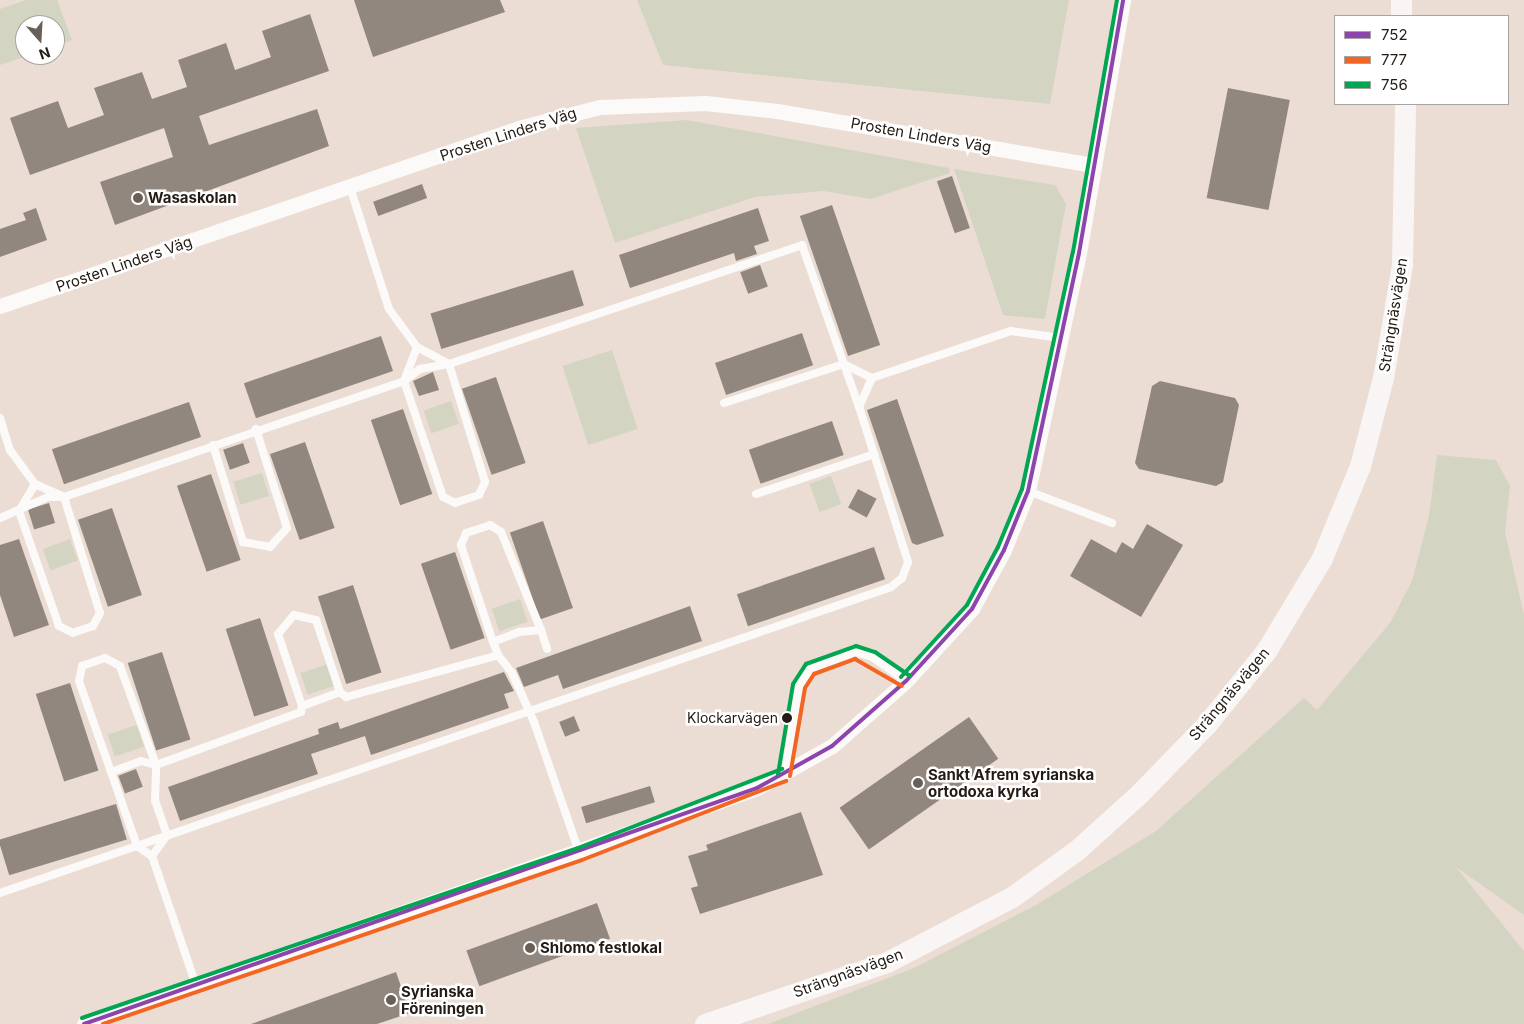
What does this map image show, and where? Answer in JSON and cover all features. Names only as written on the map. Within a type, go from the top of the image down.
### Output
[{"type":"main road","points":[[1400,0],[1401,15]]},
{"type":"main road","name":"Strängnäsvägen","points":[[704,1024],[887,962],[1012,897],[1077,850],[1140,793],[1206,725],[1266,651],[1322,558],[1360,466],[1383,378],[1402,264],[1405,105]]},
{"type":"street","points":[[84,1024],[580,854],[784,776],[832,746],[906,681],[972,609],[1004,550],[1028,491],[1061,338],[1123,0]]},
{"type":"street","name":"Prosten Linders Väg","points":[[0,306],[565,114],[600,107],[705,102],[1094,165]]},
{"type":"lane","points":[[350,187],[389,309],[417,347],[449,364],[485,482],[479,495],[455,503],[442,497],[404,381],[417,347]]},
{"type":"lane","points":[[0,518],[48,497],[64,497],[256,429],[404,381],[420,369],[449,364],[802,245],[907,548],[906,570],[897,583],[0,893]]},
{"type":"lane","points":[[724,403],[844,364],[872,378],[1011,331],[1061,338]]},
{"type":"lane","points":[[859,407],[872,378]]},
{"type":"lane","points":[[0,418],[10,450],[35,484],[64,497],[100,613],[93,626],[73,633],[59,626],[19,511],[35,484]]},
{"type":"lane","points":[[213,444],[243,542],[270,547],[286,528],[256,429]]},
{"type":"lane","points":[[756,494],[874,454]]},
{"type":"lane","points":[[1028,491],[1112,523]]},
{"type":"lane","points":[[547,649],[501,532],[490,525],[466,534],[461,545],[493,642],[498,655],[512,673],[580,854]]},
{"type":"lane","points":[[111,772],[140,761],[156,765],[301,712],[302,706],[278,634],[294,615],[316,620],[340,692],[346,697],[498,655]]},
{"type":"lane","points":[[493,642],[541,630]]},
{"type":"lane","points":[[784,776],[799,686],[810,669],[855,652],[872,657],[906,681]]},
{"type":"lane","points":[[167,835],[155,802],[156,765],[120,666],[105,658],[82,666],[79,681],[137,846],[152,856],[196,985]]},
{"type":"lane","points":[[302,706],[340,692]]},
{"type":"lane","points":[[152,856],[167,835]]},
{"type":"green space","points":[[26,0],[57,0],[63,15],[15,15],[15,60],[0,65],[0,9]]},
{"type":"green space","points":[[637,0],[1069,0],[1050,104],[663,65]]},
{"type":"green space","points":[[65,21],[72,40],[65,42]]},
{"type":"green space","points":[[687,120],[949,168],[950,173],[871,199],[823,191],[755,197],[615,243],[576,128]]},
{"type":"green space","points":[[954,169],[1055,185],[1066,204],[1045,319],[1003,315]]},
{"type":"green space","points":[[612,350],[638,429],[588,445],[563,366]]},
{"type":"green space","points":[[451,401],[459,424],[431,433],[424,410]]},
{"type":"green space","points":[[1437,455],[1496,460],[1510,486],[1505,532],[1524,614],[1524,915],[1456,867],[1524,951],[1524,1024],[768,1024],[914,968],[1036,905],[1156,831],[1304,698],[1317,710],[1390,623],[1412,581],[1429,516]]},
{"type":"green space","points":[[262,473],[269,496],[240,505],[233,482]]},
{"type":"green space","points":[[831,476],[841,504],[820,512],[809,484]]},
{"type":"green space","points":[[70,539],[78,561],[51,571],[43,549]]},
{"type":"green space","points":[[520,599],[528,622],[499,631],[492,609]]},
{"type":"green space","points":[[328,664],[335,686],[308,695],[300,673]]},
{"type":"green space","points":[[137,725],[144,747],[115,756],[108,735]]},
{"type":"building","points":[[354,0],[500,0],[505,12],[373,57]]},
{"type":"building","points":[[310,14],[329,71],[199,116],[209,145],[317,109],[329,146],[115,225],[100,182],[173,157],[164,128],[30,175],[10,118],[58,101],[68,128],[104,115],[94,88],[142,72],[152,99],[187,87],[178,60],[226,43],[235,70],[271,57],[262,31]]},
{"type":"building","points":[[1228,88],[1290,100],[1268,210],[1207,198]]},
{"type":"building","points":[[952,176],[970,228],[955,233],[937,181]]},
{"type":"building","points":[[422,184],[427,198],[378,216],[373,202]]},
{"type":"building","points":[[832,205],[880,345],[848,356],[800,216]]},
{"type":"building","points":[[36,208],[47,240],[0,257],[0,229],[26,220],[23,213]]},
{"type":"building","points":[[758,208],[769,241],[754,246],[757,254],[736,261],[734,253],[630,288],[619,255]]},
{"type":"building","points":[[760,265],[768,287],[748,294],[740,272]]},
{"type":"building","points":[[573,270],[584,305],[441,349],[431,314]]},
{"type":"building","points":[[802,333],[813,365],[726,395],[715,363]]},
{"type":"building","points":[[381,336],[393,371],[256,418],[244,383]]},
{"type":"building","points":[[433,372],[439,390],[419,396],[413,381]]},
{"type":"building","points":[[496,377],[526,463],[492,475],[462,389]]},
{"type":"building","points":[[1160,381],[1235,398],[1239,405],[1223,482],[1216,486],[1139,469],[1135,463],[1152,386]]},
{"type":"building","points":[[897,399],[944,536],[917,545],[912,543],[867,410]]},
{"type":"building","points":[[189,402],[201,437],[64,484],[52,449]]},
{"type":"building","points":[[403,409],[432,494],[400,505],[371,420]]},
{"type":"building","points":[[832,421],[844,455],[761,484],[749,450]]},
{"type":"building","points":[[305,442],[335,528],[300,540],[270,454]]},
{"type":"building","points":[[243,443],[250,463],[230,470],[223,450]]},
{"type":"building","points":[[211,474],[241,560],[207,572],[177,486]]},
{"type":"building","points":[[858,489],[877,499],[867,517],[848,508]]},
{"type":"building","points":[[49,503],[55,523],[34,530],[28,509]]},
{"type":"building","points":[[112,508],[142,595],[108,607],[78,520]]},
{"type":"building","points":[[543,521],[573,608],[540,619],[510,532]]},
{"type":"building","points":[[1147,524],[1183,545],[1141,617],[1070,576],[1091,539],[1116,553],[1122,542],[1133,549]]},
{"type":"building","points":[[19,539],[49,625],[14,637],[0,595],[0,545]]},
{"type":"building","points":[[874,547],[885,579],[748,626],[737,594]]},
{"type":"building","points":[[455,552],[485,638],[451,650],[421,564]]},
{"type":"building","points":[[353,585],[381,672],[346,684],[318,596]]},
{"type":"building","points":[[690,606],[702,641],[563,689],[558,675],[524,687],[516,668]]},
{"type":"building","points":[[260,618],[288,705],[254,717],[226,629]]},
{"type":"building","points":[[162,652],[190,739],[156,751],[128,663]]},
{"type":"building","points":[[504,672],[514,691],[504,694],[509,708],[371,755],[365,736],[311,754],[318,774],[180,821],[168,787],[319,734],[318,729],[338,722],[340,729]]},
{"type":"building","points":[[70,683],[98,770],[64,782],[36,694]]},
{"type":"building","points":[[574,716],[580,731],[565,737],[559,722]]},
{"type":"building","name":"Sankt Afrem syrianska ortodoxa kyrka","points":[[969,717],[998,759],[869,849],[840,808]]},
{"type":"building","points":[[136,769],[143,787],[125,794],[118,776]]},
{"type":"building","points":[[650,786],[655,802],[586,823],[581,807]]},
{"type":"building","points":[[116,804],[127,839],[9,875],[0,839]]},
{"type":"building","points":[[801,812],[823,875],[700,914],[691,888],[698,886],[688,856],[708,850],[706,845]]},
{"type":"building","points":[[597,903],[610,939],[479,986],[466,951]]},
{"type":"building","points":[[396,972],[410,1013],[377,1024],[251,1024]]},
{"type":"transit line","name":"756","points":[[901,677],[967,605],[998,547],[1022,489],[1073,252],[1117,0]]},
{"type":"transit line","name":"752","points":[[84,1024],[757,788],[832,746],[906,681],[972,609],[1004,550],[1028,491],[1079,253],[1123,0]]},
{"type":"transit line","name":"756","points":[[778,774],[793,684],[806,664],[856,646],[875,652],[910,676]]},
{"type":"transit line","name":"777","points":[[790,776],[805,688],[814,674],[855,659],[902,686]]},
{"type":"transit line","name":"756","points":[[82,1018],[578,848],[782,769]]},
{"type":"transit line","name":"777","points":[[103,1024],[582,860],[786,781]]},
{"type":"place","name":"Wasaskolan","points":[[138,198]]},
{"type":"place","name":"Klockarvägen","points":[[787,718]]},
{"type":"place","name":"Sankt Afrem syrianska ortodoxa kyrka","points":[[918,783]]},
{"type":"place","name":"Shlomo festlokal","points":[[530,948]]},
{"type":"place","name":"Syrianska Föreningen","points":[[391,1000]]}]
